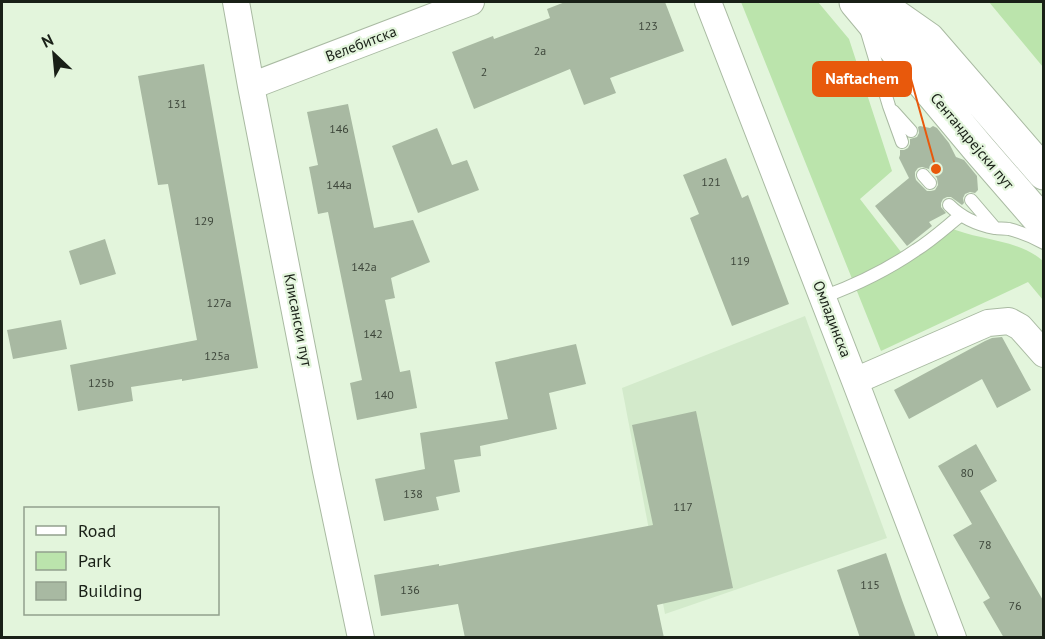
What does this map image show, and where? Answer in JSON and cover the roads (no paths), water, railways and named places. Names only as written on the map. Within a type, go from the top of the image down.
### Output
[{"type":"main road","points":[[864,3],[927,39],[1044,173]]},
{"type":"main road","name":"Сентандрејски пут","points":[[864,3],[978,148],[1044,224]]},
{"type":"street","name":"Клисански пут","points":[[236,2],[326,471],[361,638]]},
{"type":"street","name":"Велебитска","points":[[251,86],[471,2]]},
{"type":"street","name":"Омладинска","points":[[708,2],[953,638]]},
{"type":"street","points":[[855,381],[988,323],[1009,321],[1020,327],[1044,354]]},
{"type":"lane","points":[[864,3],[889,106],[902,141]]},
{"type":"lane","points":[[889,106],[911,131]]},
{"type":"lane","points":[[971,200],[995,228]]},
{"type":"lane","points":[[949,205],[971,221],[1008,229],[1044,243]]},
{"type":"lane","points":[[823,297],[884,270],[917,249],[961,215]]},
{"type":"place","name":"Naftachem","points":[[936,169]]}]
